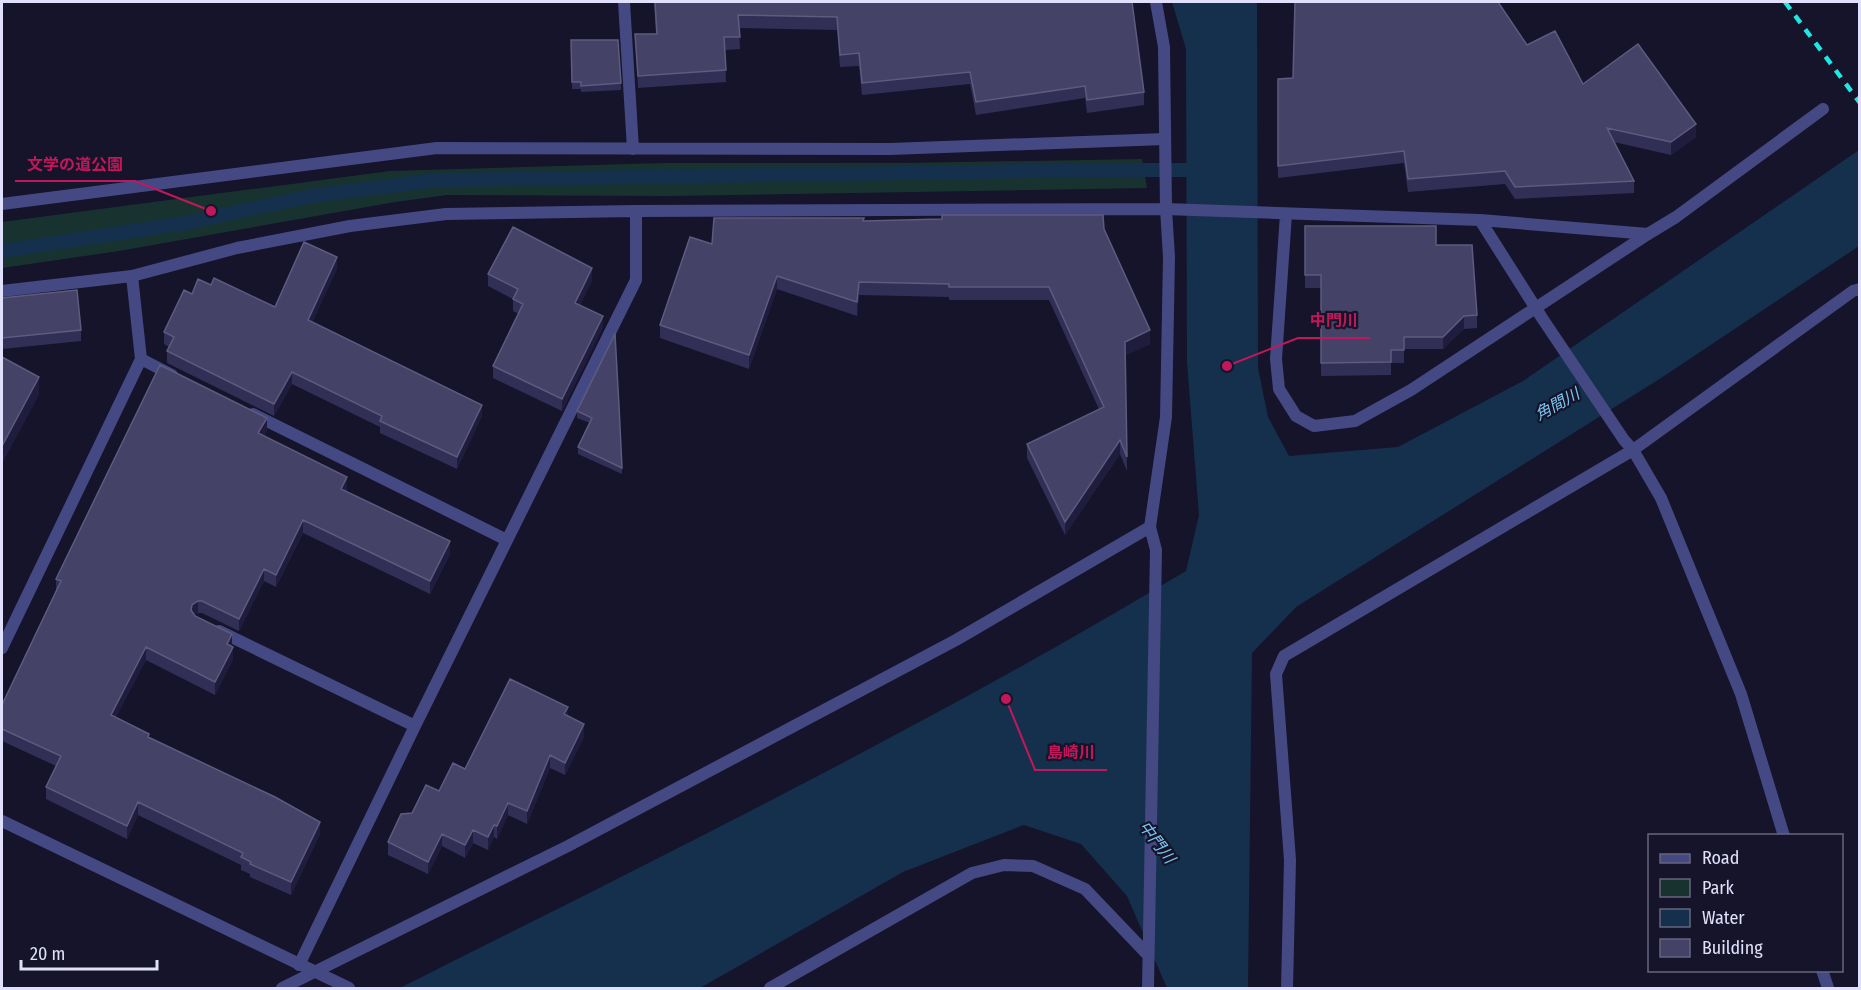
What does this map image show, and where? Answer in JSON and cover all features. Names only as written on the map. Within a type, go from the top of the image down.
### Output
[{"type":"street","points":[[624,2],[633,149]]},
{"type":"street","points":[[1148,988],[1156,550],[1150,527],[1166,417],[1169,257],[1166,209],[1164,47],[1156,2]]},
{"type":"street","points":[[1286,214],[1276,359],[1279,389],[1296,416],[1314,426],[1356,421],[1539,313],[1648,234],[1676,217],[1823,109]]},
{"type":"street","points":[[2,204],[437,148],[890,150],[1165,139]]},
{"type":"street","points":[[2,291],[132,276],[237,248],[350,226],[446,214],[1166,209],[1480,220],[1648,234]]},
{"type":"street","points":[[299,965],[636,280],[636,211]]},
{"type":"street","points":[[1480,220],[1539,313],[1633,450],[1660,498],[1741,694],[1783,834]]},
{"type":"street","points":[[2,648],[141,359],[132,276]]},
{"type":"street","points":[[1287,988],[1290,860],[1276,674],[1284,656],[1633,450],[1854,291],[1860,289]]},
{"type":"street","points":[[141,359],[183,380]]},
{"type":"street","points":[[245,411],[507,540]]},
{"type":"street","points":[[282,988],[568,846],[956,640],[1150,527]]},
{"type":"street","points":[[210,626],[415,726]]},
{"type":"street","points":[[2,821],[349,988]]},
{"type":"street","points":[[770,988],[972,873],[1004,865],[1033,866],[1085,889],[1148,955]]},
{"type":"street","points":[[1823,972],[1828,988]]},
{"type":"green space","points":[[1142,159],[1147,188],[669,196],[447,195],[395,202],[119,251],[2,268],[2,222],[390,171],[665,163],[906,163]]},
{"type":"water","name":"角間川","points":[[1172,2],[1257,2],[1258,368],[1268,417],[1289,456],[1398,447],[1523,381],[1859,150],[1859,246],[1661,378],[1296,607],[1252,653],[1248,988],[1167,988],[1127,896],[1081,844],[1024,825],[903,872],[700,988],[400,988],[797,787],[993,682],[1186,571],[1199,515],[1187,362],[1186,49]]},
{"type":"building","points":[[655,2],[1132,2],[1144,92],[1087,100],[1085,86],[976,102],[970,72],[862,83],[859,53],[840,55],[837,17],[738,15],[740,37],[724,37],[726,70],[638,76],[635,34],[657,34]]},
{"type":"building","points":[[1295,2],[1498,2],[1527,45],[1555,31],[1583,84],[1638,44],[1696,124],[1671,142],[1607,128],[1634,181],[1515,187],[1505,171],[1408,179],[1404,151],[1278,166],[1278,79],[1293,78]]},
{"type":"building","points":[[571,40],[618,40],[621,83],[581,86],[581,82],[572,82]]},
{"type":"building","points":[[942,215],[1103,215],[1104,229],[1150,330],[1125,342],[1127,457],[1120,440],[1065,522],[1027,444],[1104,407],[1049,287],[949,287],[949,284],[859,282],[857,302],[777,276],[749,355],[660,325],[690,237],[712,244],[714,218],[864,218],[863,221],[942,219]]},
{"type":"building","points":[[1305,226],[1436,226],[1436,245],[1472,245],[1477,315],[1464,316],[1443,337],[1404,337],[1404,350],[1391,350],[1391,362],[1321,363],[1321,275],[1305,275]]},
{"type":"building","points":[[513,227],[592,268],[575,303],[603,316],[562,399],[493,366],[523,304],[513,299],[518,289],[488,274]]},
{"type":"building","points":[[304,242],[337,257],[308,320],[482,405],[457,457],[380,421],[382,416],[292,372],[274,404],[167,351],[174,337],[164,332],[184,290],[192,294],[198,279],[211,285],[214,278],[275,307]]},
{"type":"building","points":[[77,290],[81,330],[2,338],[2,298]]},
{"type":"building","points":[[615,334],[622,468],[578,447],[592,418],[577,411]]},
{"type":"building","points":[[2,357],[39,377],[2,446]]},
{"type":"building","points":[[160,365],[267,418],[258,433],[347,477],[341,489],[450,541],[430,581],[303,520],[276,575],[264,569],[239,619],[202,601],[192,605],[191,610],[195,616],[232,634],[227,644],[233,647],[215,682],[146,647],[111,715],[149,734],[148,737],[275,797],[320,822],[291,882],[250,864],[251,862],[241,857],[243,853],[138,802],[127,826],[46,787],[61,756],[2,729],[2,705],[61,581],[56,579]]},
{"type":"building","points":[[510,679],[568,707],[564,714],[584,724],[565,763],[550,755],[527,811],[508,803],[497,826],[494,825],[488,837],[473,830],[465,845],[442,834],[428,862],[388,842],[401,814],[412,813],[426,785],[439,791],[453,763],[465,769]]},
{"type":"waterway","points":[[2,251],[186,223],[311,196],[437,180],[1204,170]]},
{"type":"railway","points":[[1785,2],[1860,103]]},
{"type":"place","name":"文学の道公園","points":[[211,211]]},
{"type":"place","name":"中門川","points":[[1227,366]]},
{"type":"place","name":"島崎川","points":[[1006,699]]}]
